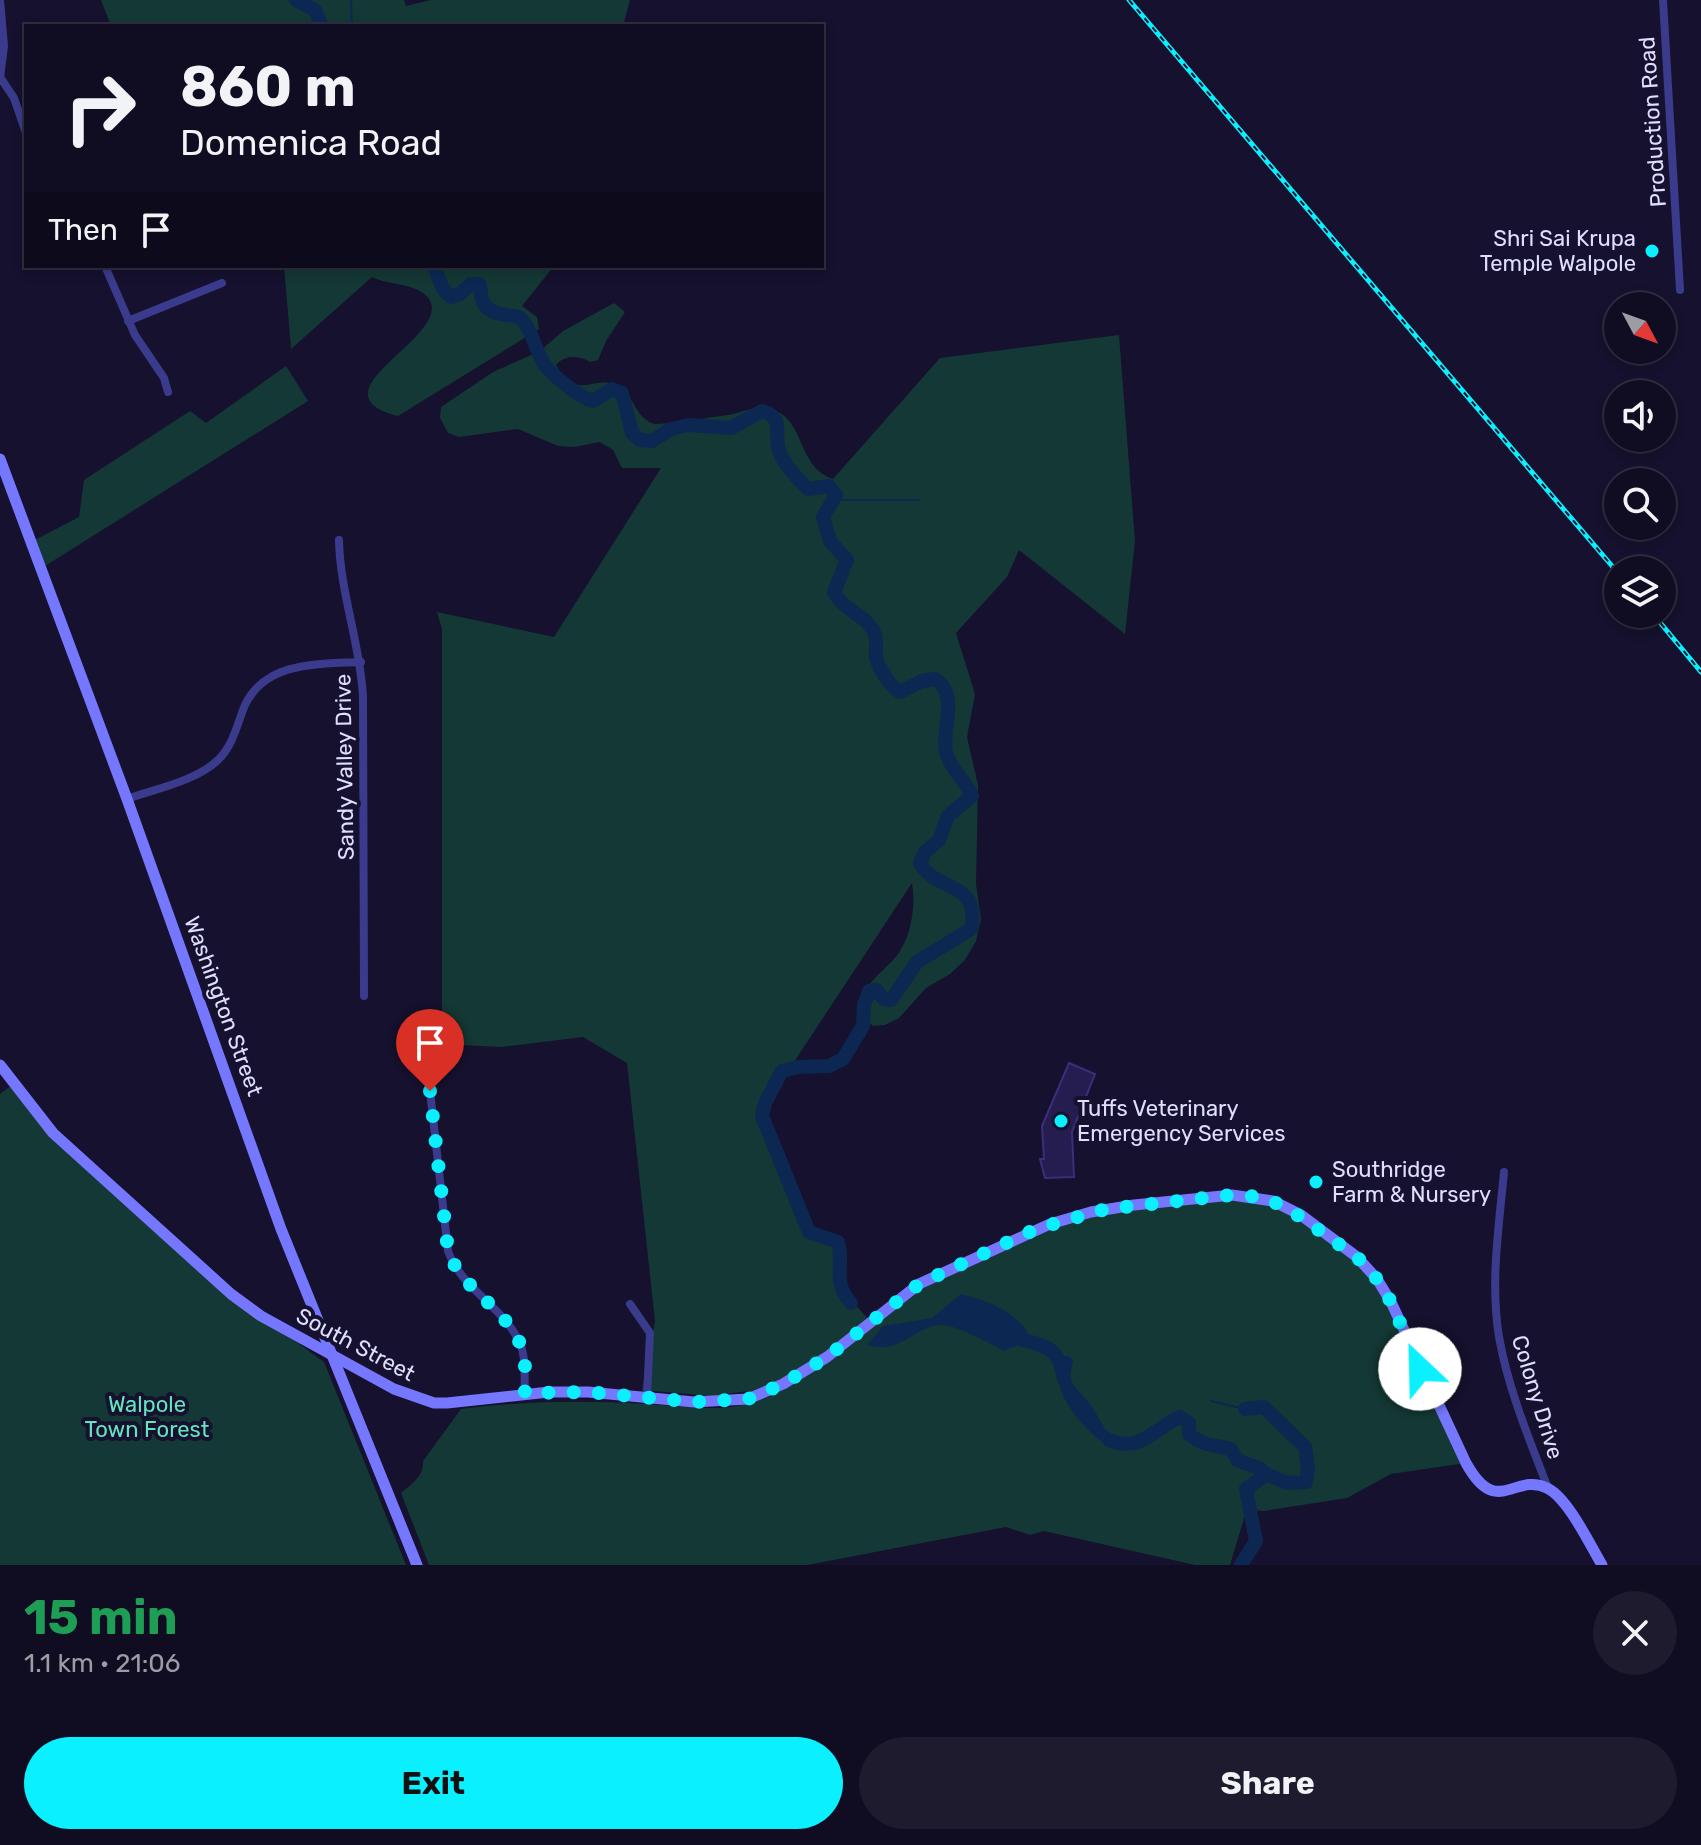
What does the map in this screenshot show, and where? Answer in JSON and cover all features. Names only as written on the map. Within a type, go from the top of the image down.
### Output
[{"type":"street","points":[[0,0],[4,46],[0,77],[14,98],[24,127]]},
{"type":"street","name":"Production Road","points":[[1663,0],[1680,290]]},
{"type":"street","points":[[106,268],[128,321],[164,378],[168,392]]},
{"type":"street","points":[[128,321],[222,283]]},
{"type":"street","name":"Washington Street","points":[[0,459],[127,799],[281,1229],[417,1565]]},
{"type":"street","name":"Sandy Valley Drive","points":[[339,540],[341,570],[361,662],[364,996]]},
{"type":"street","points":[[127,799],[212,765],[230,745],[249,697],[271,676],[303,666],[361,662]]},
{"type":"street","name":"South Street","points":[[0,1065],[53,1133],[216,1281],[261,1316],[394,1389],[434,1403],[525,1393],[588,1392],[721,1402],[748,1399],[768,1392],[827,1357],[919,1284],[1011,1240],[1064,1219],[1134,1205],[1232,1195],[1261,1197],[1301,1215],[1357,1257],[1377,1279],[1397,1315],[1453,1437],[1479,1482],[1500,1492],[1537,1486],[1548,1488]]},
{"type":"street","points":[[430,1091],[448,1251],[458,1273],[516,1333],[524,1353],[525,1393]]},
{"type":"street","name":"Colony Drive","points":[[1504,1172],[1496,1254],[1499,1337],[1513,1392],[1548,1488]]},
{"type":"street","points":[[630,1304],[650,1333],[647,1396]]},
{"type":"street","points":[[1548,1488],[1563,1503],[1602,1565]]},
{"type":"green space","points":[[101,0],[404,0],[406,6],[431,0],[630,0],[624,24],[110,24]]},
{"type":"green space","points":[[284,268],[552,268],[522,306],[537,317],[539,329],[398,416],[374,406],[368,393],[374,379],[422,330],[431,314],[429,299],[424,294],[372,277],[291,349]]},
{"type":"green space","points":[[614,303],[625,312],[598,360],[563,359],[556,365],[564,376],[578,385],[607,383],[622,388],[641,415],[654,424],[728,415],[755,408],[778,412],[794,429],[812,463],[833,479],[940,358],[1119,335],[1135,541],[1125,634],[1019,550],[1007,577],[956,633],[975,694],[967,737],[978,785],[976,884],[981,919],[976,941],[965,960],[950,974],[926,988],[899,1018],[885,1025],[873,1026],[863,1018],[866,991],[899,952],[908,934],[913,902],[912,883],[790,1068],[773,1084],[766,1100],[764,1124],[800,1204],[809,1232],[838,1242],[837,1270],[842,1290],[870,1321],[895,1301],[1079,1215],[1232,1195],[1273,1201],[1368,1268],[1466,1463],[1391,1474],[1347,1498],[1264,1511],[1251,1510],[1248,1505],[1230,1565],[1195,1565],[1044,1531],[1030,1535],[1006,1527],[807,1565],[429,1565],[401,1493],[419,1475],[423,1461],[461,1409],[576,1402],[717,1408],[760,1400],[748,1391],[712,1396],[642,1390],[655,1321],[627,1063],[583,1037],[501,1047],[442,1044],[442,629],[437,612],[554,637],[661,468],[622,468],[613,450],[600,442],[574,447],[558,446],[518,429],[459,437],[448,433],[440,418],[441,407],[493,372],[540,351],[563,331]]},
{"type":"green space","points":[[286,366],[308,401],[45,566],[29,543],[79,517],[84,480],[190,411],[206,423]]},
{"type":"green space","name":"Walpole Town Forest","points":[[16,1082],[30,1106],[261,1316],[324,1362],[406,1565],[0,1565],[0,1094]]},
{"type":"water","points":[[961,1294],[1009,1313],[1024,1327],[1029,1335],[1027,1341],[1004,1351],[962,1331],[939,1325],[889,1347],[867,1345],[883,1326],[932,1318]]},
{"type":"water","points":[[1065,1356],[1073,1360],[1070,1378],[1075,1387],[1091,1405],[1105,1429],[1124,1444],[1110,1447],[1090,1431],[1070,1408],[1059,1381],[1059,1368]]},
{"type":"building","name":"Tuffs Veterinary Emergency Services","points":[[1069,1063],[1095,1074],[1072,1132],[1074,1177],[1045,1178],[1040,1159],[1044,1159],[1042,1126]]},
{"type":"waterway","points":[[296,0],[315,10],[321,24]]},
{"type":"waterway","points":[[351,0],[352,24]]},
{"type":"waterway","points":[[435,268],[443,289],[451,297],[471,284],[479,284],[486,307],[499,314],[519,317],[546,367],[573,390],[593,401],[612,389],[622,393],[632,433],[640,440],[652,441],[671,429],[689,425],[731,428],[762,411],[770,414],[777,423],[780,453],[792,472],[808,489],[829,486],[836,495],[823,517],[830,541],[847,560],[834,592],[874,632],[876,656],[885,676],[900,692],[922,681],[935,679],[947,694],[946,752],[972,796],[948,816],[939,840],[925,852],[920,863],[927,872],[963,894],[970,902],[971,929],[917,962],[891,1000],[884,999],[876,990],[869,991],[864,1005],[863,1026],[843,1059],[829,1066],[782,1071],[765,1103],[762,1116],[809,1232],[838,1242],[840,1280],[851,1303]]},
{"type":"waterway","points":[[836,500],[919,500]]},
{"type":"waterway","points":[[1011,1337],[1039,1344],[1053,1352],[1064,1379]]},
{"type":"waterway","points":[[1211,1401],[1245,1409]]},
{"type":"waterway","points":[[1245,1409],[1264,1407],[1305,1447],[1306,1482],[1287,1483],[1264,1473]]},
{"type":"waterway","points":[[1109,1440],[1130,1444],[1139,1442],[1180,1417],[1189,1423],[1189,1434],[1194,1438],[1231,1449],[1237,1460],[1261,1469],[1263,1477],[1246,1489],[1256,1541],[1241,1565]]},
{"type":"railway","points":[[1129,0],[1604,557]]},
{"type":"railway","points":[[1665,628],[1701,672]]},
{"type":"place","name":"Shri Sai Krupa Temple Walpole","points":[[1652,251]]},
{"type":"place","name":"Tuffs Veterinary Emergency Services","points":[[1061,1121]]},
{"type":"place","name":"Southridge Farm & Nursery","points":[[1316,1182]]},
{"type":"route","points":[[430,1091],[448,1251],[458,1273],[516,1333],[524,1353],[525,1393],[588,1392],[694,1402],[748,1399],[768,1392],[827,1357],[919,1284],[1036,1229],[1106,1209],[1232,1195],[1261,1197],[1286,1207],[1357,1257],[1377,1279],[1391,1302],[1420,1369]]}]
